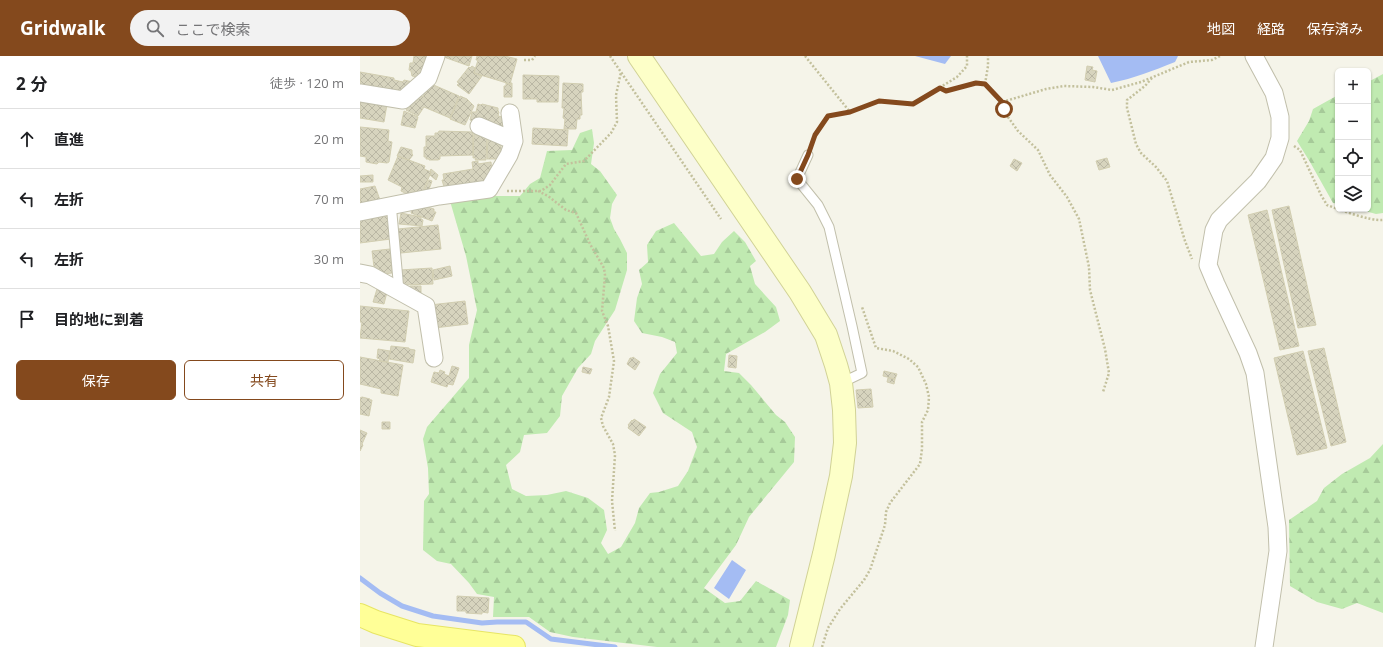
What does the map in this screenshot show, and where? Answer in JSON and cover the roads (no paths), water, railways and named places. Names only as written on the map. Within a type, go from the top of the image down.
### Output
[{"type":"main road","points":[[360,615],[376,622],[417,635],[514,647]]},
{"type":"street","points":[[360,93],[403,100],[428,78],[436,56]]},
{"type":"street","points":[[639,56],[800,292],[826,335],[841,383],[844,410],[845,444],[824,554],[801,647]]},
{"type":"street","points":[[1254,56],[1274,93],[1280,117],[1279,141],[1274,158],[1258,181],[1219,220],[1214,230],[1208,265],[1248,352],[1255,373],[1277,527],[1278,551],[1264,647]]},
{"type":"street","points":[[360,212],[439,196],[489,189],[509,155],[514,142],[510,113]]},
{"type":"street","points":[[479,126],[514,142]]},
{"type":"street","points":[[360,272],[370,275],[426,306],[434,358]]},
{"type":"lane","points":[[808,155],[797,179],[818,205],[829,227],[862,373],[841,383]]},
{"type":"lane","points":[[388,206],[392,214],[399,291]]},
{"type":"water","points":[[915,56],[951,56],[945,64]]},
{"type":"water","points":[[1098,56],[1178,56],[1175,62],[1136,77],[1111,83]]},
{"type":"water","points":[[732,560],[746,570],[729,599],[714,588]]},
{"type":"waterway","points":[[360,578],[380,593],[402,606],[433,616],[482,623],[526,622],[551,639],[615,647]]}]
